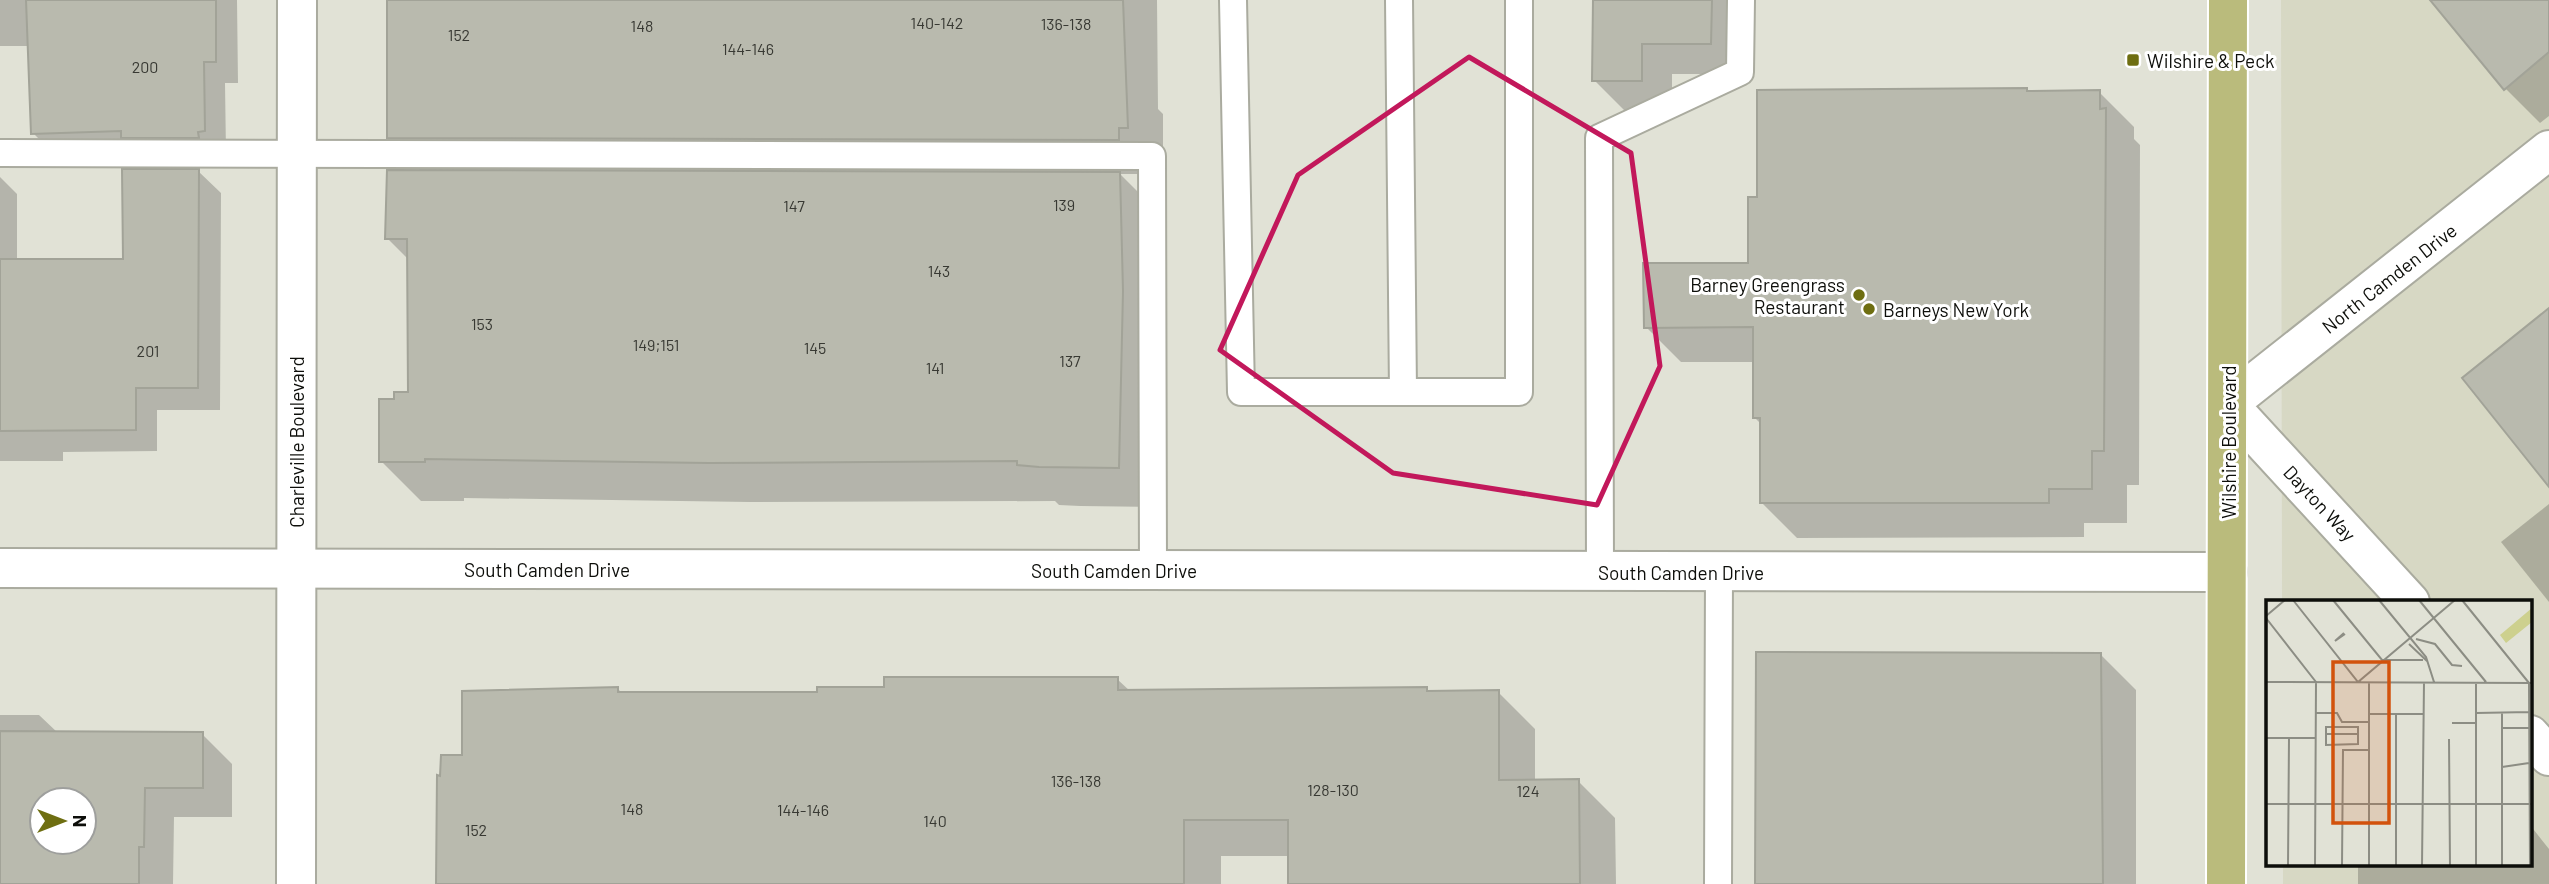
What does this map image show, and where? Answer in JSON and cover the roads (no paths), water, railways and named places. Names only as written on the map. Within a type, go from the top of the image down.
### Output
[{"type":"main road","name":"Wilshire Boulevard","points":[[2226,884],[2228,0]]},
{"type":"street","name":"Charleville Boulevard","points":[[296,884],[297,0]]},
{"type":"street","name":"North Camden Drive","points":[[2228,404],[2549,150]]},
{"type":"street","name":"Dayton Way","points":[[2228,404],[2408,600]]},
{"type":"street","name":"South Camden Drive","points":[[0,568],[2227,572]]},
{"type":"street","points":[[2532,737],[2549,756]]},
{"type":"lane","points":[[1233,0],[1241,392],[1519,392],[1519,0]]},
{"type":"lane","points":[[1399,0],[1403,392]]},
{"type":"lane","points":[[1600,572],[1600,138],[1740,72],[1741,0]]},
{"type":"lane","points":[[0,153],[1152,156],[1153,570]]},
{"type":"lane","points":[[1718,884],[1719,571]]},
{"type":"place","name":"Wilshire & Peck","points":[[2133,60]]},
{"type":"place","name":"Barney Greengrass Restaurant","points":[[1859,295]]},
{"type":"place","name":"Barneys New York","points":[[1869,309]]}]
